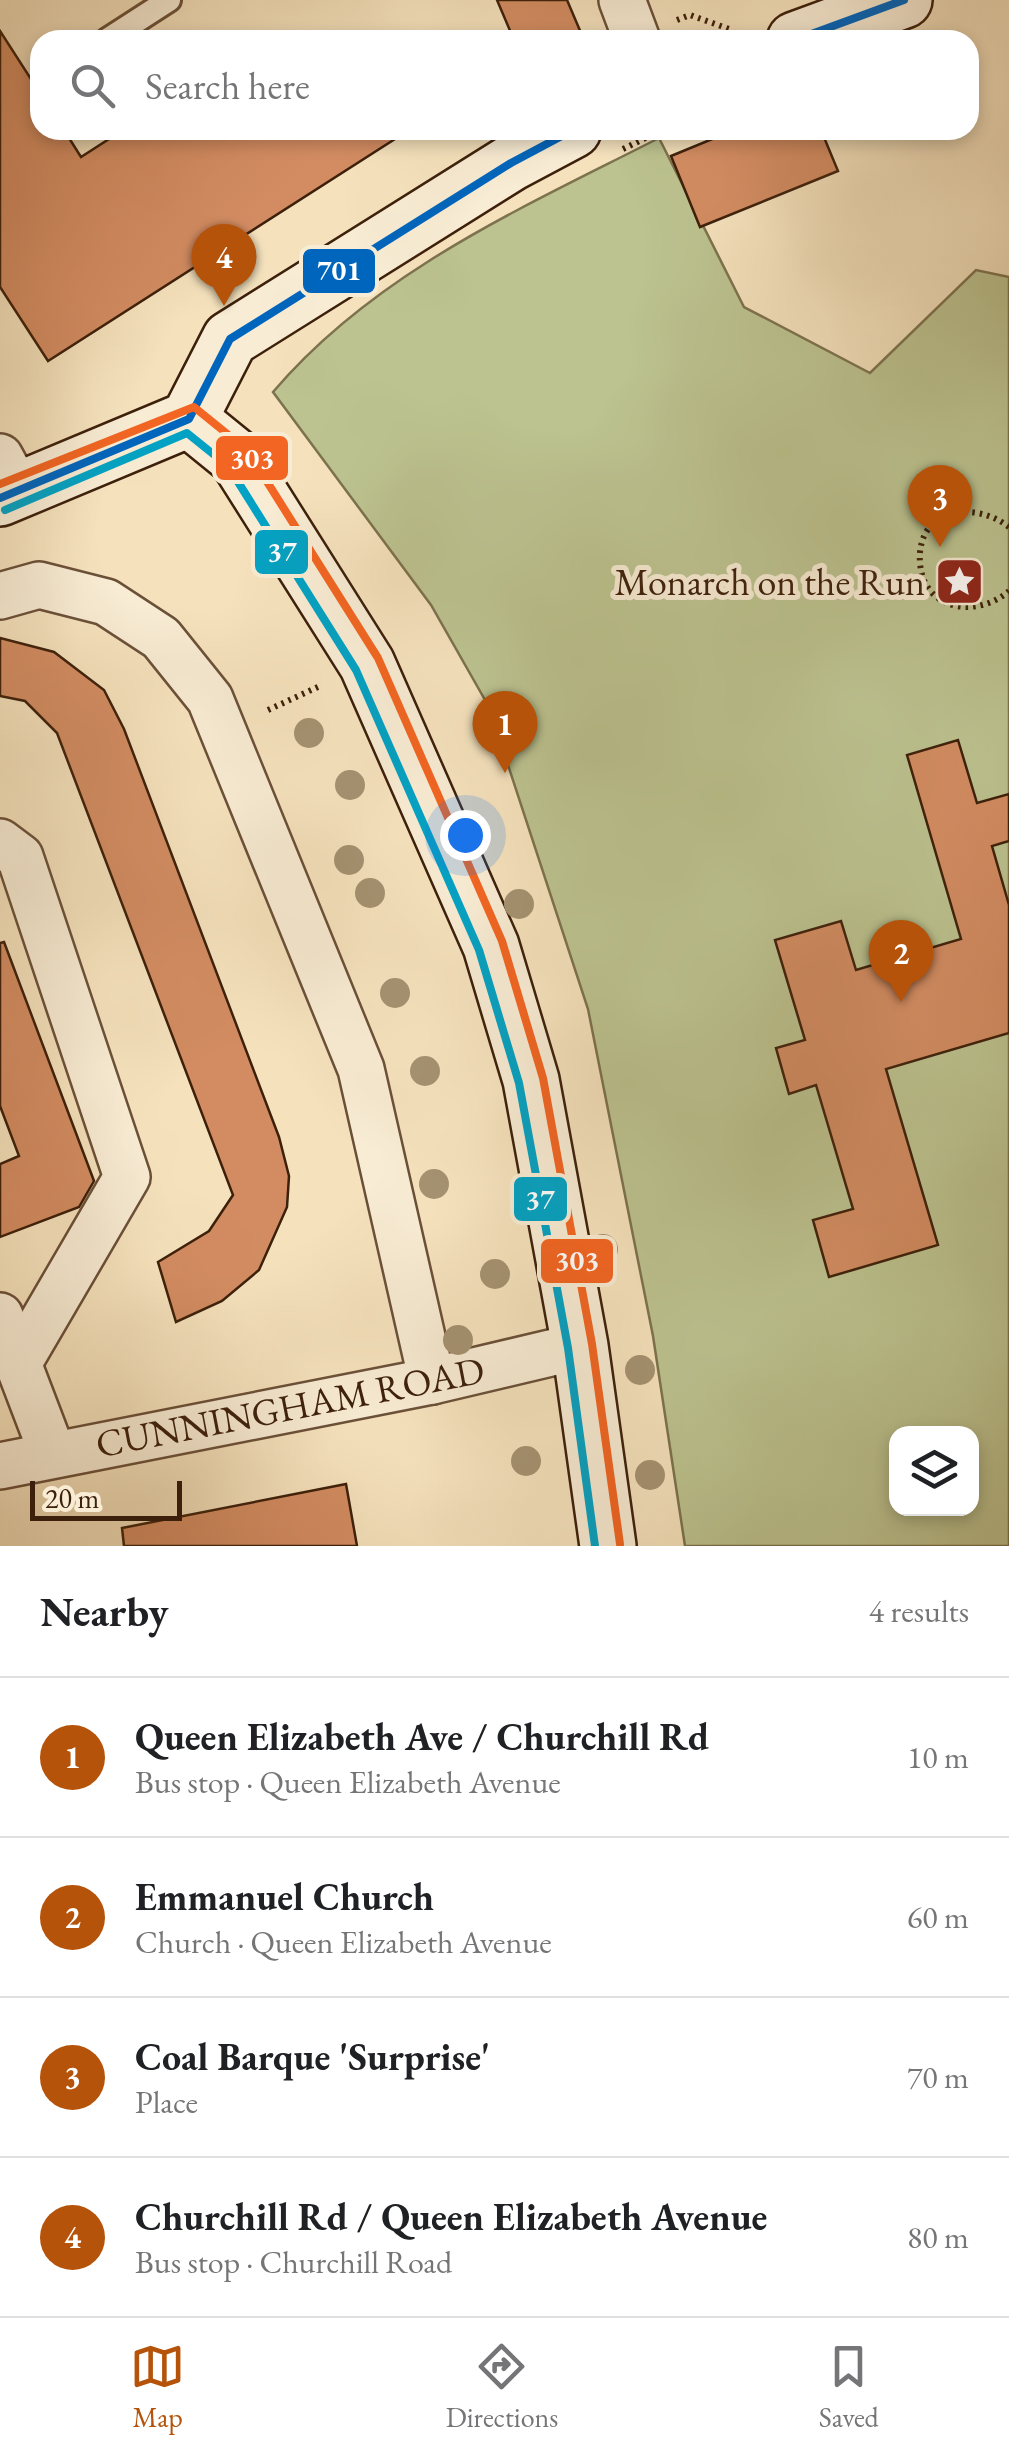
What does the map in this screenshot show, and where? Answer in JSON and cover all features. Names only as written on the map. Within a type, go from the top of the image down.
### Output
[{"type":"street","points":[[622,0],[633,30]]},
{"type":"street","points":[[822,30],[904,0]]},
{"type":"street","points":[[6,481],[189,418],[230,339],[511,162],[594,141]]},
{"type":"street","points":[[189,418],[236,458],[368,664],[491,946],[532,1080],[580,1346],[608,1546]]},
{"type":"street","points":[[0,596],[39,586],[106,602],[161,638],[210,698],[361,1069],[432,1382]]},
{"type":"street","points":[[0,842],[20,858],[127,1177],[18,1364]]},
{"type":"street","points":[[0,1316],[54,1454]]},
{"type":"street","name":"CUNNINGHAM ROAD","points":[[0,1466],[432,1382],[580,1346]]},
{"type":"lane","points":[[122,30],[169,0]]},
{"type":"path","points":[[1009,527],[992,514],[971,509],[949,513],[931,527],[922,545],[920,564],[926,583],[939,599],[957,608],[996,603],[1009,591]]},
{"type":"path","points":[[222,730],[368,664]]},
{"type":"green space","points":[[660,140],[744,307],[870,373],[976,270],[1009,277],[1009,1546],[685,1546],[653,1336],[588,1009],[489,707],[431,605],[273,392],[357,312],[453,246]]},
{"type":"building","points":[[497,0],[567,0],[580,30],[510,30]]},
{"type":"building","points":[[0,31],[30,78],[30,140],[70,140],[81,157],[107,140],[393,140],[48,361],[0,287]]},
{"type":"building","points":[[710,140],[825,140],[838,171],[700,227],[671,156]]},
{"type":"building","points":[[0,638],[54,652],[104,690],[124,729],[279,1137],[289,1176],[287,1207],[259,1270],[222,1301],[176,1322],[158,1262],[209,1231],[233,1195],[57,733],[25,701],[0,696]]},
{"type":"building","points":[[958,740],[977,803],[1009,794],[1009,841],[992,846],[1009,905],[1009,1033],[886,1069],[938,1245],[829,1277],[813,1220],[853,1209],[816,1085],[789,1094],[776,1048],[805,1040],[775,940],[841,921],[856,970],[961,939],[907,755]]},
{"type":"building","points":[[4,942],[94,1181],[79,1207],[0,1237],[0,1164],[19,1156],[0,1106],[0,943]]},
{"type":"building","points":[[346,1484],[357,1546],[124,1546],[122,1528]]},
{"type":"transit line","name":"701","points":[[822,30],[904,0]]},
{"type":"transit line","name":"701","points":[[0,498],[189,419],[230,339],[511,163],[554,140]]},
{"type":"transit line","name":"303","points":[[0,484],[194,407],[247,450],[378,658],[502,941],[543,1078],[592,1344],[620,1544]]},
{"type":"transit line","name":"37","points":[[5,510],[187,433],[228,466],[356,670],[479,950],[519,1083],[568,1348],[595,1546]]},
{"type":"place","name":"Churchill Rd / Queen Elizabeth Avenue","points":[[224,306]]},
{"type":"place","name":"Coal Barque 'Surprise'","points":[[940,547]]},
{"type":"place","name":"Monarch on the Run","points":[[960,582]]},
{"type":"place","name":"Queen Elizabeth Ave / Churchill Rd","points":[[505,773]]},
{"type":"place","name":"Emmanuel Church","points":[[901,1002]]}]
